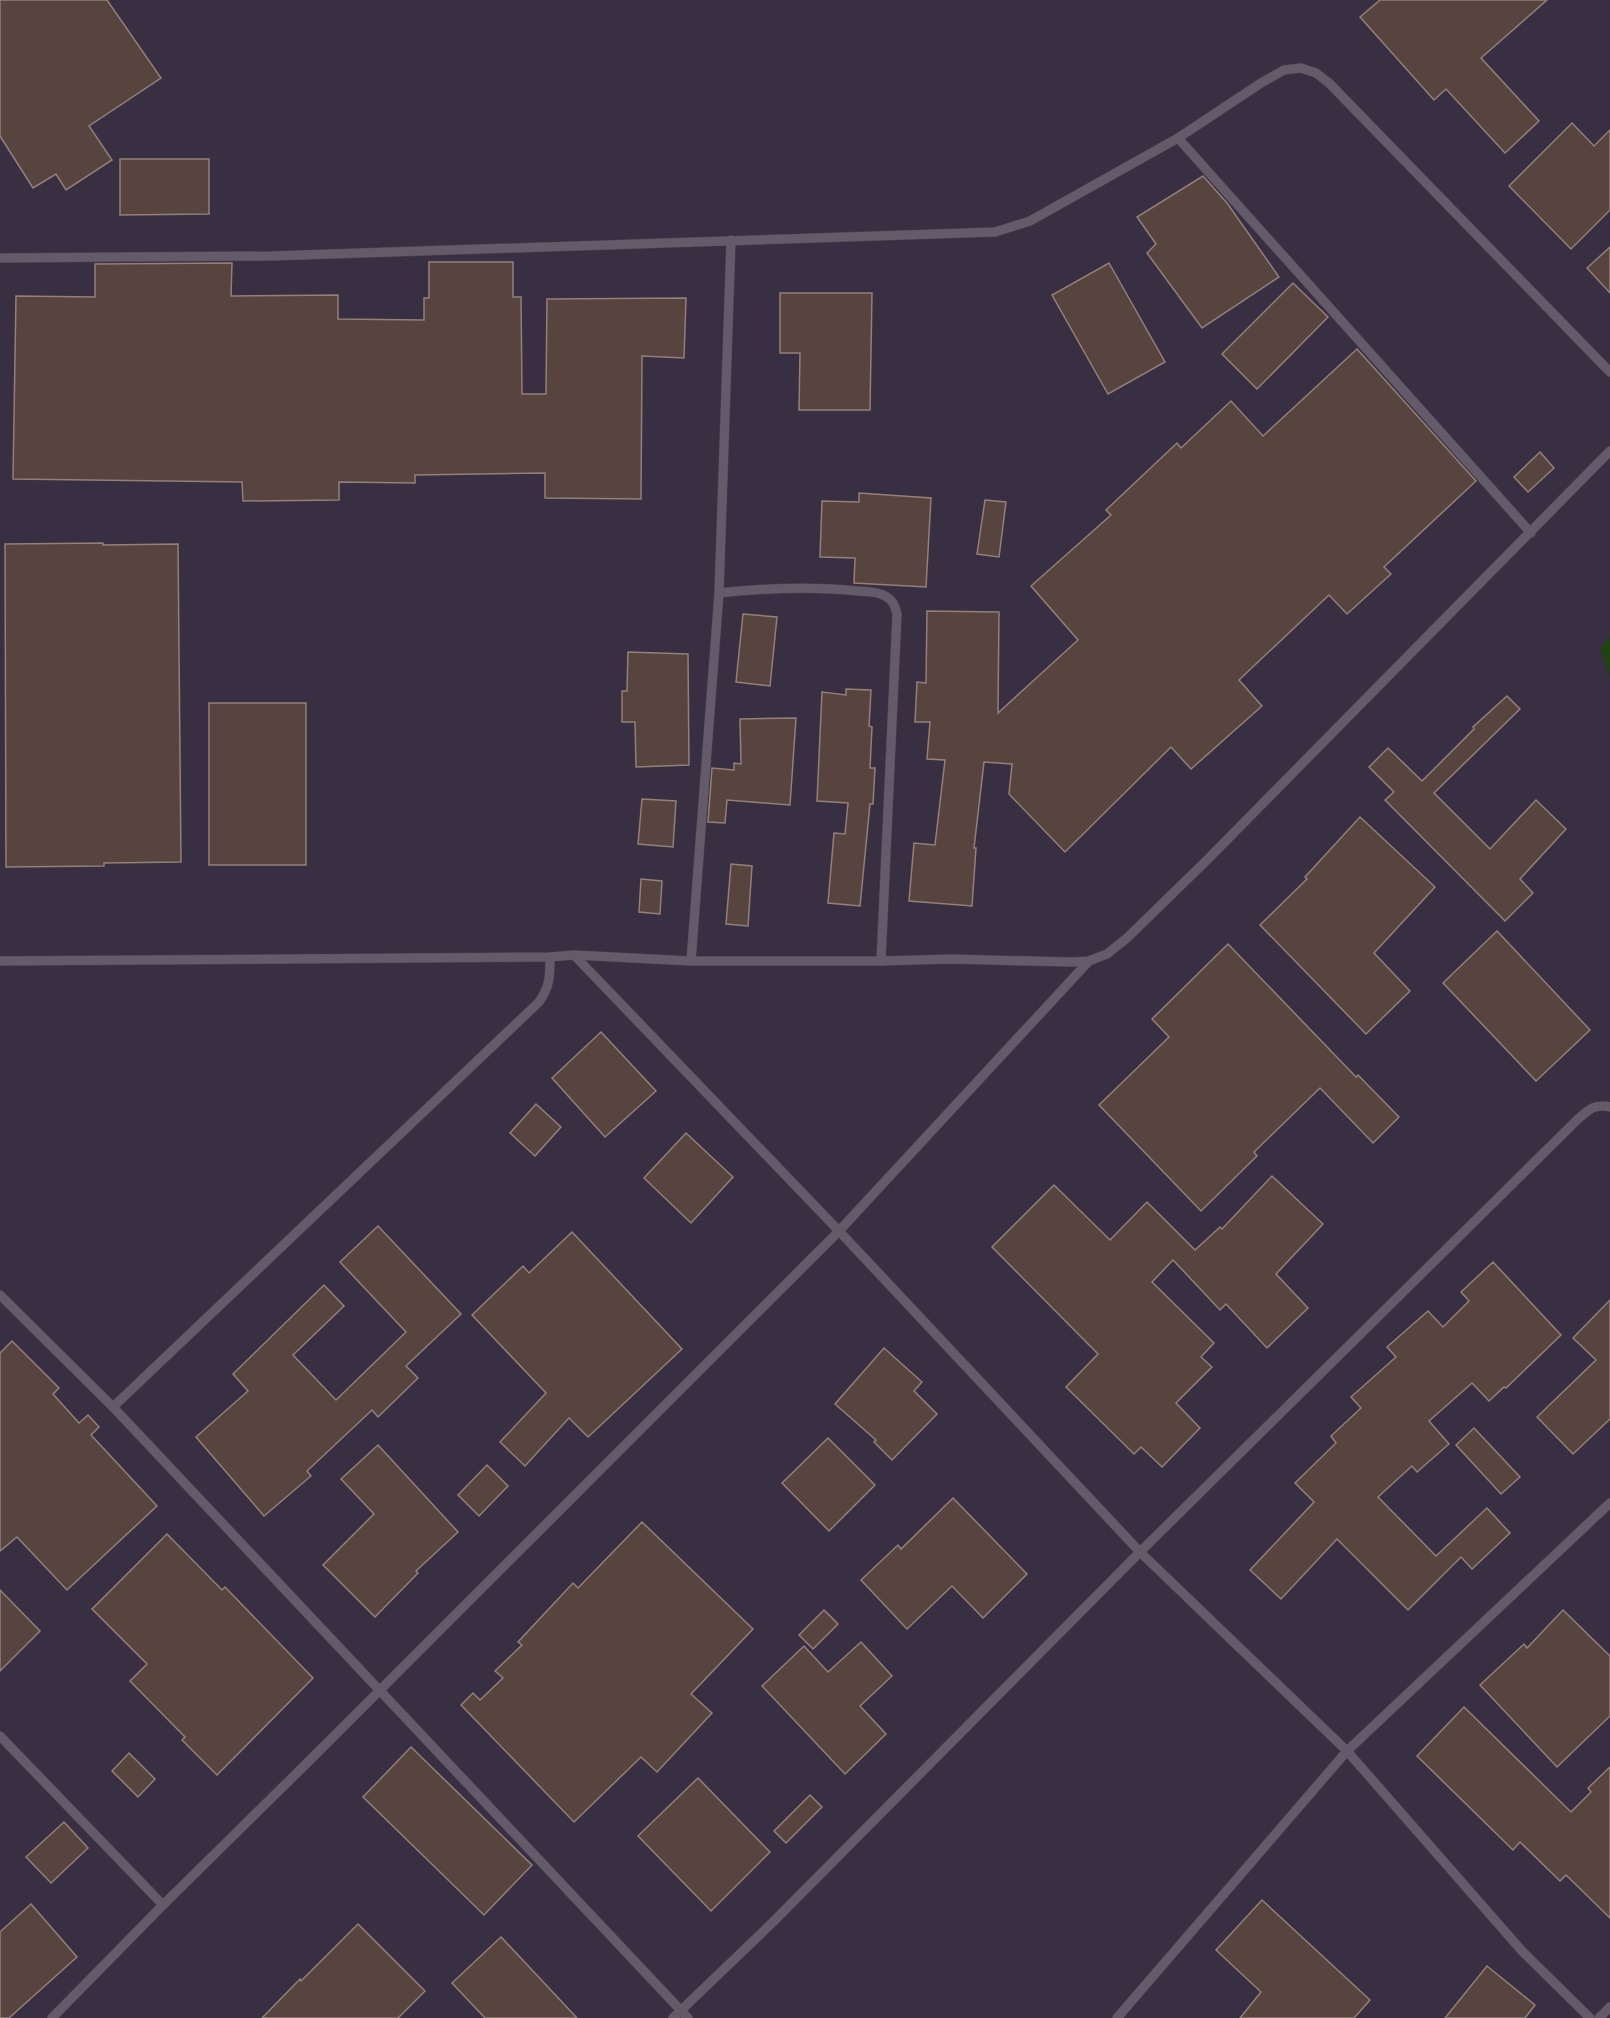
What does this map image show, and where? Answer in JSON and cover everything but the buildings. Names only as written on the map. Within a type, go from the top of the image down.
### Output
[{"type":"lane","points":[[0,258],[271,256],[995,232],[1030,221],[1178,138],[1284,70],[1301,68],[1316,73],[1329,83],[1610,372]]},
{"type":"lane","points":[[1178,138],[1531,533]]},
{"type":"lane","points":[[691,961],[719,593],[731,240]]},
{"type":"lane","points":[[0,961],[574,955],[691,961],[951,959],[1089,961],[1107,954],[1135,930],[1610,451]]},
{"type":"lane","points":[[719,593],[758,589],[833,588],[878,593],[895,604],[897,614],[881,961]]},
{"type":"lane","points":[[574,955],[839,1231],[1140,1552],[1347,1751],[1522,1951],[1590,2018]]},
{"type":"lane","points":[[113,1407],[539,1002],[547,990],[550,978],[550,957]]},
{"type":"lane","points":[[52,2018],[839,1231],[1089,961]]},
{"type":"lane","points":[[673,2018],[772,1923],[1140,1552],[1577,1120],[1595,1106],[1610,1107]]},
{"type":"lane","points":[[0,1295],[113,1407],[381,1689],[688,2018]]},
{"type":"lane","points":[[1117,2018],[1347,1751],[1610,1503]]},
{"type":"lane","points":[[0,1736],[163,1905]]},
{"type":"lane","points":[[1599,2018],[1610,2007]]},
{"type":"shaded area","points":[[0,0],[1610,0],[1610,636],[1600,649],[1610,676],[1610,2018],[0,2018]]},
{"type":"green space","points":[[1610,636],[1610,676],[1600,649]]}]
